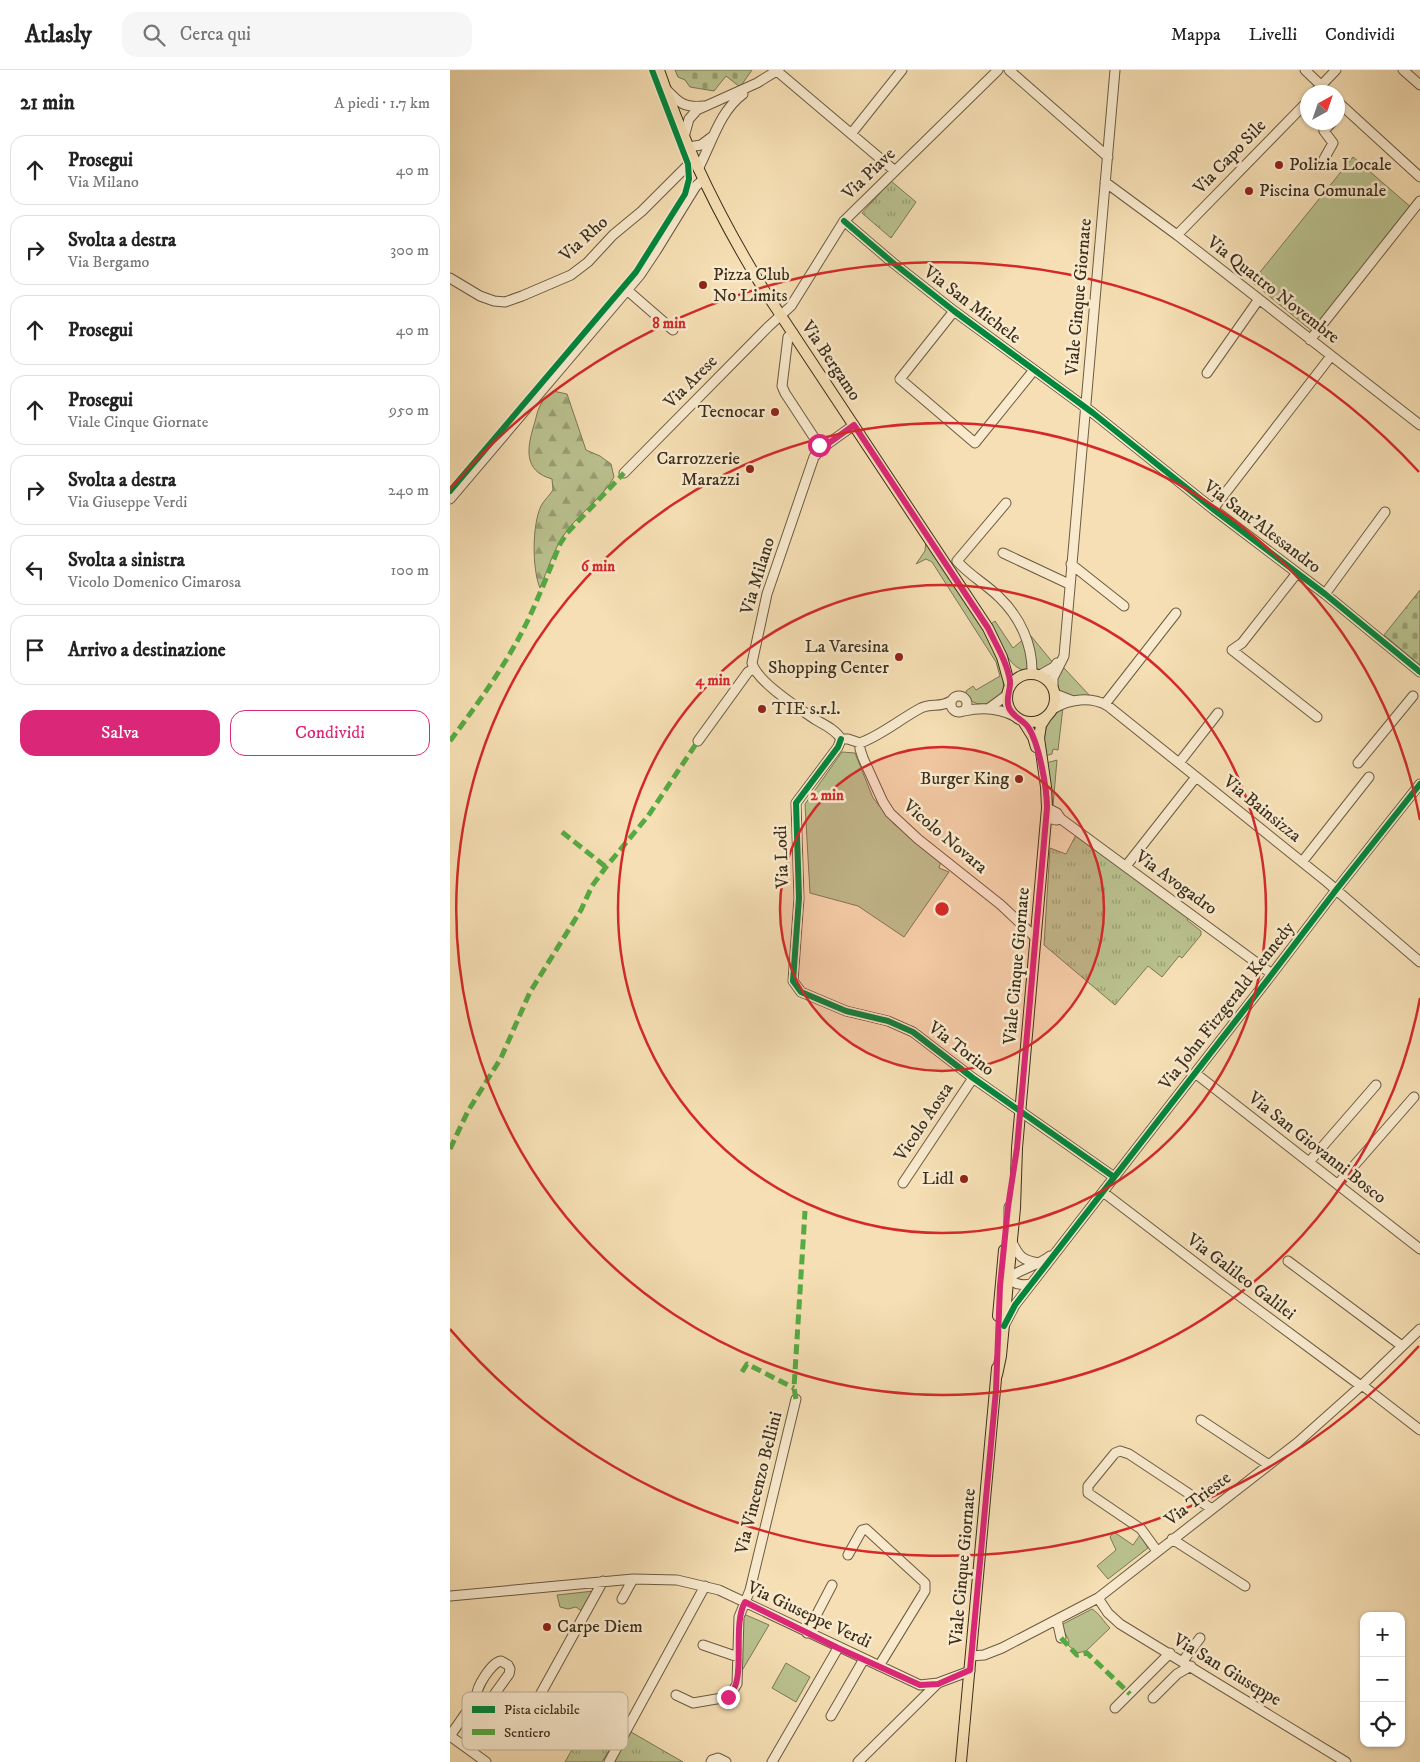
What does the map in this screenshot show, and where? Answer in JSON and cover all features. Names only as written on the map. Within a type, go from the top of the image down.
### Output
[{"type":"main road","name":"Via Bergamo","points":[[659,70],[688,147],[736,243],[793,333],[976,608],[1002,657],[1012,669],[1019,673],[1033,674]]},
{"type":"main road","name":"Via Bergamo","points":[[1002,657],[1008,690]]},
{"type":"main road","points":[[1033,674],[1049,682],[1054,690],[1050,712],[1038,721],[1020,719],[1009,707],[1008,690],[1016,679],[1033,674]]},
{"type":"main road","name":"Viale Cinque Giornate","points":[[1001,1324],[1009,1277],[1020,1111],[1047,813],[1046,787],[1039,738],[1041,725],[1050,712]]},
{"type":"main road","name":"Viale Cinque Giornate","points":[[1020,719],[1033,738],[1046,787]]},
{"type":"main road","name":"Viale Cinque Giornate","points":[[961,1762],[997,1374],[1008,1207],[1017,1148]]},
{"type":"street","points":[[851,134],[902,70]]},
{"type":"street","name":"Via Piave","points":[[782,316],[791,306],[844,221],[998,70]]},
{"type":"street","points":[[1008,70],[1108,157]]},
{"type":"street","name":"Viale Cinque Giornate","points":[[1054,690],[1053,678],[1064,656],[1116,70]]},
{"type":"street","points":[[1305,70],[1318,85]]},
{"type":"street","points":[[1326,85],[1336,70]]},
{"type":"street","points":[[1403,70],[1420,85]]},
{"type":"street","points":[[679,124],[690,108],[703,105],[757,83],[778,71],[895,171]]},
{"type":"street","points":[[688,147],[701,146],[715,134],[722,117],[734,101],[757,83]]},
{"type":"street","points":[[665,87],[677,101],[685,106],[717,106],[722,112],[722,117]]},
{"type":"street","points":[[684,137],[689,119],[703,105]]},
{"type":"street","name":"Via Capo Sile","points":[[1177,235],[1300,108]]},
{"type":"street","points":[[1345,109],[1420,177]]},
{"type":"street","points":[[1324,159],[1332,143],[1324,132],[1326,130]]},
{"type":"street","name":"Via Rho","points":[[450,278],[480,296],[494,301],[505,302],[571,275],[588,262],[613,235],[696,164],[715,134]]},
{"type":"street","points":[[450,499],[648,264],[693,191],[703,180]]},
{"type":"street","name":"Via Quattro Novembre","points":[[1106,182],[1177,235],[1420,425]]},
{"type":"street","points":[[1310,340],[1420,202]]},
{"type":"street","name":"Via San Michele","points":[[844,221],[954,311],[1085,408]]},
{"type":"street","points":[[627,290],[672,330]]},
{"type":"street","points":[[1207,373],[1258,299]]},
{"type":"street","points":[[954,311],[900,379],[975,443],[1034,370]]},
{"type":"street","name":"Via Arese","points":[[624,473],[768,327],[782,316]]},
{"type":"street","points":[[793,333],[788,337],[782,386],[822,448]]},
{"type":"street","points":[[1213,509],[1331,356]]},
{"type":"street","name":"Via Sant'Alessandro","points":[[1085,408],[1325,594],[1420,672]]},
{"type":"street","name":"Via Milano","points":[[753,669],[752,657],[767,594],[814,457],[822,448],[854,425]]},
{"type":"street","points":[[1006,503],[957,562],[1000,598],[1011,612],[1027,636],[1033,674]]},
{"type":"street","points":[[1325,594],[1385,512]]},
{"type":"street","points":[[1003,553],[1069,584]]},
{"type":"street","points":[[1071,564],[1124,606]]},
{"type":"street","points":[[1297,573],[1242,643],[1232,650],[1317,718]]},
{"type":"street","points":[[1050,712],[1073,701],[1094,700],[1105,704],[1176,613]]},
{"type":"street","name":"Viale Cinque Giornate","points":[[1033,674],[1054,667],[1064,646]]},
{"type":"street","points":[[698,741],[748,672],[753,669],[773,688],[801,710],[835,732],[841,739],[848,738],[860,743],[869,740],[924,707],[944,706],[959,696],[978,708]]},
{"type":"street","points":[[988,708],[1008,690]]},
{"type":"street","points":[[1054,690],[1073,701]]},
{"type":"street","points":[[1358,763],[1413,696]]},
{"type":"street","points":[[959,711],[967,705],[966,700]]},
{"type":"street","points":[[951,701],[950,706],[959,711]]},
{"type":"street","name":"Via Bainsizza","points":[[1105,704],[1302,862],[1420,962]]},
{"type":"street","points":[[938,706],[959,711],[988,708],[1007,712],[1020,719]]},
{"type":"street","points":[[1179,763],[1218,713]]},
{"type":"street","name":"Via Lodi","points":[[796,987],[793,981],[799,898],[796,803],[838,747],[841,739]]},
{"type":"street","name":"Vicolo Novara","points":[[860,743],[863,758],[890,813],[918,839],[1001,905],[1036,938]]},
{"type":"street","points":[[1126,866],[1196,776]]},
{"type":"street","points":[[1302,862],[1368,777]]},
{"type":"street","name":"Via John Fitzgerald Kennedy","points":[[1001,1324],[1420,784]]},
{"type":"street","name":"Via Avogadro","points":[[1047,813],[1056,820],[1061,819],[1272,974]]},
{"type":"street","name":"Via Torino","points":[[796,987],[800,992],[846,1011],[888,1021],[913,1032],[973,1078],[1114,1178]]},
{"type":"street","name":"Via San Giovanni Bosco","points":[[1195,1073],[1420,1249]]},
{"type":"street","name":"Vicolo Aosta","points":[[903,1183],[973,1078]]},
{"type":"street","points":[[1310,1162],[1376,1085]]},
{"type":"street","points":[[1338,1184],[1414,1097]]},
{"type":"street","name":"Via Galileo Galilei","points":[[1103,1192],[1420,1430]]},
{"type":"street","points":[[1008,1207],[1010,1219],[1006,1273],[1017,1284],[1031,1284]]},
{"type":"street","points":[[1012,1242],[1017,1253],[1022,1258],[1040,1263]]},
{"type":"street","name":"Via John Fitzgerald Kennedy","points":[[1009,1277],[1040,1263],[1060,1249]]},
{"type":"street","points":[[1288,1261],[1402,1346]]},
{"type":"street","name":"Via Trieste","points":[[971,1656],[984,1655],[1002,1648],[1098,1598],[1314,1429],[1420,1329]]},
{"type":"street","name":"Via Vincenzo Bellini","points":[[676,1695],[693,1703],[728,1697],[736,1684],[739,1617],[750,1590],[796,1399]]},
{"type":"street","points":[[1201,1420],[1269,1465]]},
{"type":"street","points":[[1157,1551],[1141,1529],[1088,1493],[1088,1486],[1115,1453],[1120,1451],[1129,1454],[1212,1508]]},
{"type":"street","points":[[848,1555],[862,1530],[866,1529],[926,1586],[925,1591],[879,1666]]},
{"type":"street","points":[[1172,1539],[1245,1586]]},
{"type":"street","points":[[622,1599],[633,1579]]},
{"type":"street","name":"Via Giuseppe Verdi","points":[[450,1596],[603,1581],[633,1579],[677,1580],[719,1590],[838,1648],[920,1685],[938,1684],[970,1670]]},
{"type":"street","points":[[542,1692],[603,1581]]},
{"type":"street","points":[[807,1633],[832,1585]]},
{"type":"street","points":[[628,1727],[704,1586]]},
{"type":"street","name":"Via San Giuseppe","points":[[1098,1598],[1117,1622],[1346,1762]]},
{"type":"street","points":[[1056,1620],[1061,1638]]},
{"type":"street","points":[[1183,1661],[1200,1638]]},
{"type":"street","points":[[703,1644],[738,1657]]},
{"type":"street","points":[[772,1762],[838,1648]]},
{"type":"street","points":[[1115,1708],[1170,1653]]},
{"type":"street","points":[[831,1716],[864,1659]]},
{"type":"street","points":[[476,1692],[494,1664],[501,1661],[506,1663],[510,1669],[509,1674],[497,1692]]},
{"type":"street","points":[[1153,1698],[1172,1679],[1191,1666]]},
{"type":"street","points":[[858,1762],[938,1684]]},
{"type":"street","points":[[462,1719],[450,1736],[462,1745]]},
{"type":"street","points":[[469,1750],[486,1762]]},
{"type":"street","points":[[609,1762],[615,1750]]},
{"type":"street","points":[[711,1762],[718,1758],[726,1762]]},
{"type":"green space","points":[[675,70],[752,70],[740,87],[726,76],[714,91],[690,87],[685,80],[678,77]]},
{"type":"green space","points":[[1353,157],[1413,209],[1313,332],[1252,282]]},
{"type":"green space","points":[[891,181],[916,202],[891,238],[862,213]]},
{"type":"green space","points":[[553,391],[567,394],[586,450],[600,456],[611,464],[614,477],[562,538],[540,588],[534,559],[536,524],[541,506],[553,490],[552,479],[536,470],[532,464],[529,450],[539,408]]},
{"type":"green space","points":[[926,540],[971,607],[991,644],[1003,680],[1003,688],[1001,694],[990,702],[977,703],[966,695],[966,691],[973,686],[976,690],[1000,676],[996,662],[932,562],[926,559],[916,564],[925,551]]},
{"type":"green space","points":[[1420,590],[1420,665],[1384,635]]},
{"type":"green space","points":[[995,621],[1013,648],[1025,638],[1029,666],[1026,670],[1020,669],[1009,659],[991,624]]},
{"type":"green space","points":[[1029,636],[1054,664],[1049,668],[1039,670],[1036,667]]},
{"type":"green space","points":[[1061,668],[1064,668],[1091,697],[1071,697],[1061,694],[1056,684]]},
{"type":"green space","points":[[1063,707],[1058,750],[1053,749],[1052,754],[1045,756],[1044,741],[1048,722]]},
{"type":"green space","points":[[842,752],[855,753],[873,798],[894,824],[941,861],[939,868],[949,872],[904,937],[858,906],[810,893],[805,804]]},
{"type":"green space","points":[[1057,760],[1053,806],[1046,763]]},
{"type":"green space","points":[[1076,835],[1188,918],[1187,920],[1201,931],[1201,935],[1182,958],[1179,956],[1162,977],[1148,966],[1115,1005],[1044,945],[1050,848],[1066,854]]},
{"type":"green space","points":[[1114,1532],[1133,1545],[1140,1535],[1148,1548],[1108,1579],[1097,1566],[1116,1550],[1110,1537]]},
{"type":"green space","points":[[594,1591],[583,1612],[576,1607],[568,1609],[560,1607],[557,1595]]},
{"type":"green space","points":[[1092,1609],[1110,1628],[1086,1651],[1077,1653],[1068,1645],[1069,1641],[1061,1625]]},
{"type":"green space","points":[[746,1615],[769,1625],[740,1674],[743,1616]]},
{"type":"green space","points":[[786,1663],[810,1677],[796,1702],[772,1688]]},
{"type":"green space","points":[[631,1732],[683,1762],[614,1762],[621,1750],[628,1750],[628,1737]]},
{"type":"green space","points":[[572,1750],[609,1750],[602,1762],[565,1762]]},
{"type":"marked path","points":[[450,741],[482,697],[512,650],[529,618],[560,544],[567,533],[624,473]]},
{"type":"marked path","points":[[450,1149],[468,1111],[501,1058],[530,992],[581,910],[592,886],[648,816],[698,741]]},
{"type":"marked path","points":[[562,832],[606,867]]},
{"type":"marked path","points":[[796,1399],[794,1388],[805,1211]]},
{"type":"marked path","points":[[742,1372],[747,1364],[794,1388]]},
{"type":"marked path","points":[[1061,1638],[1077,1655],[1087,1653],[1130,1694]]},
{"type":"cycle path","points":[[450,491],[636,272],[685,194],[689,179],[688,164],[652,70]]},
{"type":"cycle path","points":[[844,221],[954,311],[1093,413],[1213,509],[1325,594],[1420,672]]},
{"type":"cycle path","points":[[841,739],[838,747],[796,803],[799,898],[793,981],[801,992],[846,1011],[888,1021],[913,1032],[973,1078],[1114,1177]]},
{"type":"cycle path","points":[[1004,1326],[1015,1305],[1420,784]]},
{"type":"place","name":"Polizia Locale","points":[[1279,165]]},
{"type":"place","name":"Piscina Comunale","points":[[1249,191]]},
{"type":"place","name":"Pizza Club No Limits","points":[[703,285]]},
{"type":"place","name":"Tecnocar","points":[[775,412]]},
{"type":"place","name":"Carrozzerie Marazzi","points":[[750,469]]},
{"type":"place","name":"La Varesina Shopping Center","points":[[899,657]]},
{"type":"place","name":"TIE s.r.l.","points":[[762,709]]},
{"type":"place","name":"Burger King","points":[[1019,779]]},
{"type":"place","name":"Lidl","points":[[964,1179]]},
{"type":"place","name":"Carpe Diem","points":[[547,1627]]},
{"type":"route","points":[[728,1697],[735,1689],[736,1684],[739,1617],[745,1602],[766,1614],[920,1685],[938,1684],[970,1670],[996,1390],[1000,1286],[1008,1207],[1017,1148],[1047,808],[1046,787],[1033,738],[1023,721],[1016,717],[1009,707],[1007,695],[1010,681],[1002,657],[976,608],[854,425],[822,448],[819,445]]}]
